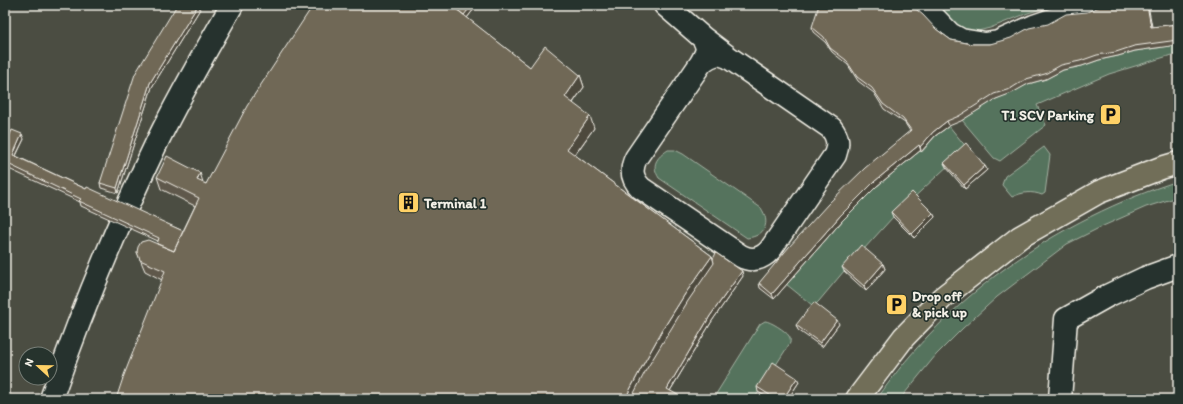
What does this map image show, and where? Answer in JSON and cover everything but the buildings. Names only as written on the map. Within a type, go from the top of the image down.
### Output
[{"type":"main road","points":[[857,399],[904,337],[942,298],[1020,237],[1099,192],[1178,163]]},
{"type":"lane","points":[[51,399],[72,338],[102,264],[159,139],[188,82],[232,5]]},
{"type":"lane","points":[[665,5],[702,38],[831,128],[838,140],[838,147],[835,155],[770,250],[759,258],[746,259],[740,256],[641,188],[633,177],[633,164],[636,158],[701,63],[707,51],[706,45],[702,38]]},
{"type":"lane","points":[[922,5],[950,34],[961,40],[985,44],[998,42],[1034,26],[1069,14],[1112,5]]},
{"type":"lane","points":[[701,63],[712,55],[720,54],[728,57]]},
{"type":"lane","points":[[1060,399],[1066,319],[1107,296],[1145,278],[1178,266]]},
{"type":"shaded area","points":[[5,5],[1178,5],[1178,399],[5,399]]},
{"type":"green space","points":[[936,5],[1051,6],[978,31],[966,30],[957,26]]},
{"type":"green space","points":[[1178,45],[1178,53],[1109,74],[1037,105],[1046,125],[1000,161],[994,158],[962,120],[996,99],[1028,84],[1046,79],[1063,70],[1135,51]]},
{"type":"green space","points":[[949,126],[967,148],[893,217],[816,304],[812,305],[786,284],[842,221],[877,186],[920,150],[922,152],[935,136]]},
{"type":"green space","points":[[1044,147],[1050,155],[1045,193],[1042,195],[1027,193],[1012,197],[1002,185],[1005,176]]},
{"type":"green space","points":[[668,150],[675,150],[683,154],[761,208],[766,219],[766,224],[762,232],[753,237],[747,238],[659,178],[655,169],[656,162],[660,156]]},
{"type":"green space","points":[[1178,181],[1178,197],[1146,207],[1067,244],[997,297],[963,328],[936,355],[900,399],[877,399],[905,361],[937,326],[972,294],[1010,265],[1049,239],[1091,216],[1134,197]]},
{"type":"green space","points":[[765,321],[774,324],[785,332],[790,337],[790,343],[754,399],[716,399],[716,394],[760,324]]},
{"type":"place","name":"T1 SCV Parking","points":[[1110,115]]},
{"type":"place","name":"Terminal 1","points":[[409,203]]},
{"type":"place","name":"Drop off & pick up","points":[[897,304]]}]
